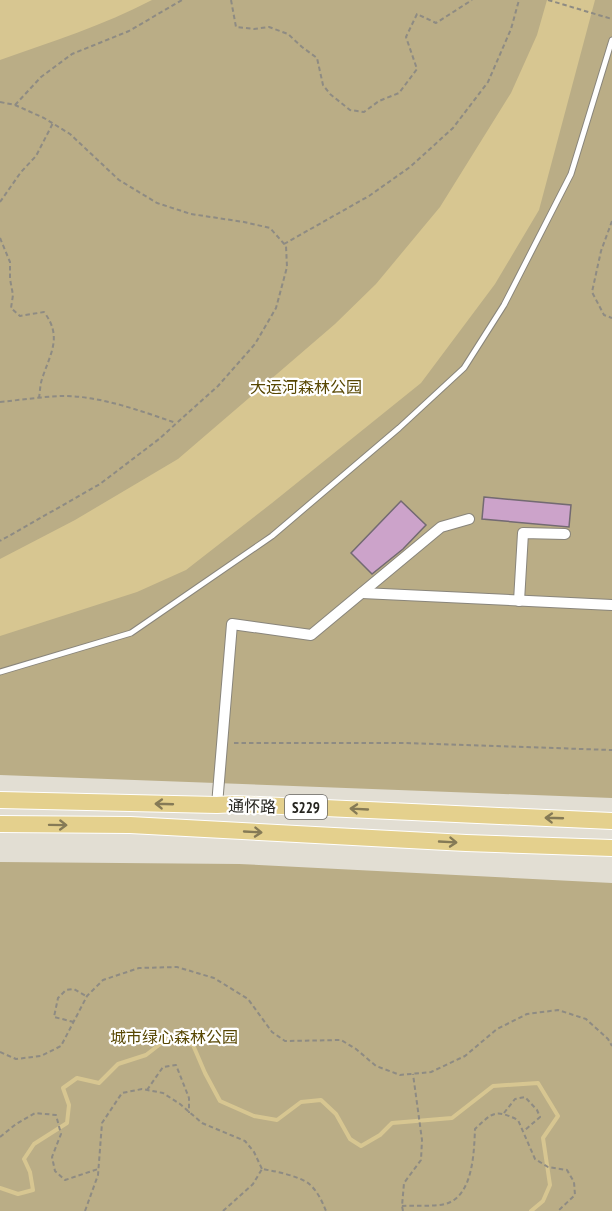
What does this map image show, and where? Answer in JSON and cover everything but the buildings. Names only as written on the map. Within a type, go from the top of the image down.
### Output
[{"type":"main road","name":"通怀路","points":[[0,800],[217,806],[236,804],[612,821]]},
{"type":"main road","name":"通怀路","points":[[0,824],[130,825],[466,843],[612,848]]},
{"type":"street","points":[[217,806],[232,624],[311,635],[441,527],[469,519]]},
{"type":"street","points":[[519,601],[523,533],[565,534]]},
{"type":"street","points":[[362,593],[612,605]]},
{"type":"lane","points":[[0,672],[131,633],[272,536],[399,428],[464,368],[504,305],[571,174],[612,40]]},
{"type":"path","points":[[15,105],[41,77],[72,54],[129,31],[183,0]]},
{"type":"path","points":[[231,0],[236,27],[254,29],[269,27],[288,34],[317,58],[323,85],[330,94],[350,110],[364,112],[379,100],[399,93],[417,69],[406,37],[417,14],[436,23],[472,0]]},
{"type":"path","points":[[284,244],[369,196],[410,167],[453,128],[488,82],[511,29],[519,0]]},
{"type":"path","points":[[548,0],[612,19]]},
{"type":"path","points":[[0,102],[15,105],[53,123],[70,134],[119,180],[157,203],[191,214],[270,228],[284,244],[287,267],[276,308],[255,345],[218,386],[159,439],[100,484],[0,541]]},
{"type":"path","points":[[0,202],[21,172],[36,156],[53,123]]},
{"type":"path","points":[[612,221],[601,251],[592,292],[604,315],[612,318]]},
{"type":"path","points":[[0,238],[10,262],[13,295],[11,308],[20,316],[44,312],[52,322],[55,340],[41,382],[39,398]]},
{"type":"path","points":[[0,402],[61,396],[96,399],[176,423]]},
{"type":"path","points":[[222,742],[405,743],[612,750]]},
{"type":"path","points":[[0,1052],[16,1059],[41,1056],[61,1046],[87,996],[103,980],[139,968],[177,967],[214,978],[248,999],[272,1032],[285,1041],[341,1040],[376,1065],[400,1075],[431,1072],[465,1056],[497,1029],[527,1014],[558,1010],[586,1019],[610,1039],[612,1047]]},
{"type":"path","points":[[74,1022],[54,1017],[58,998],[66,990],[74,989],[87,996]]},
{"type":"path","points":[[147,1090],[163,1067],[176,1065],[189,1098],[189,1113]]},
{"type":"path","points":[[403,1211],[404,1183],[421,1160],[422,1140],[413,1074]]},
{"type":"path","points":[[85,1211],[98,1175],[102,1123],[122,1093],[142,1089],[163,1093],[202,1123],[245,1141],[254,1152],[262,1169]]},
{"type":"path","points":[[504,1113],[515,1099],[525,1097],[540,1117],[524,1131]]},
{"type":"path","points":[[0,1137],[35,1113],[56,1115],[61,1134],[52,1157],[55,1172],[64,1180],[98,1169]]},
{"type":"path","points":[[402,1206],[445,1204],[458,1197],[468,1182],[474,1154],[475,1129],[490,1115],[504,1113],[518,1120],[535,1159],[548,1167],[567,1170],[574,1182],[575,1195],[558,1211]]},
{"type":"path","points":[[224,1211],[253,1184],[262,1169]]},
{"type":"path","points":[[262,1169],[281,1172],[308,1182],[319,1196],[326,1211]]},
{"type":"green space","name":"大运河森林公园","points":[[0,0],[612,0],[612,798],[0,775]]},
{"type":"green space","name":"城市绿心森林公园","points":[[0,862],[239,864],[612,883],[612,1211],[0,1211]]},
{"type":"shaded area","points":[[0,0],[152,0],[58,40],[0,60]]},
{"type":"shaded area","points":[[547,0],[595,0],[539,210],[495,284],[421,383],[186,570],[137,592],[0,636],[0,559],[75,520],[178,459],[335,324],[376,284],[440,207],[511,93],[537,35]]},
{"type":"waterway","points":[[0,1188],[18,1194],[33,1190],[30,1172],[24,1159],[34,1144],[67,1123],[69,1105],[63,1088],[77,1078],[99,1083],[118,1064],[146,1055],[168,1038],[193,1045],[220,1101],[254,1116],[277,1120],[301,1102],[321,1100],[336,1114],[350,1139],[361,1146],[380,1135],[392,1123],[452,1118],[493,1086],[538,1083],[558,1116],[543,1138],[550,1185],[543,1201],[531,1211]]}]
